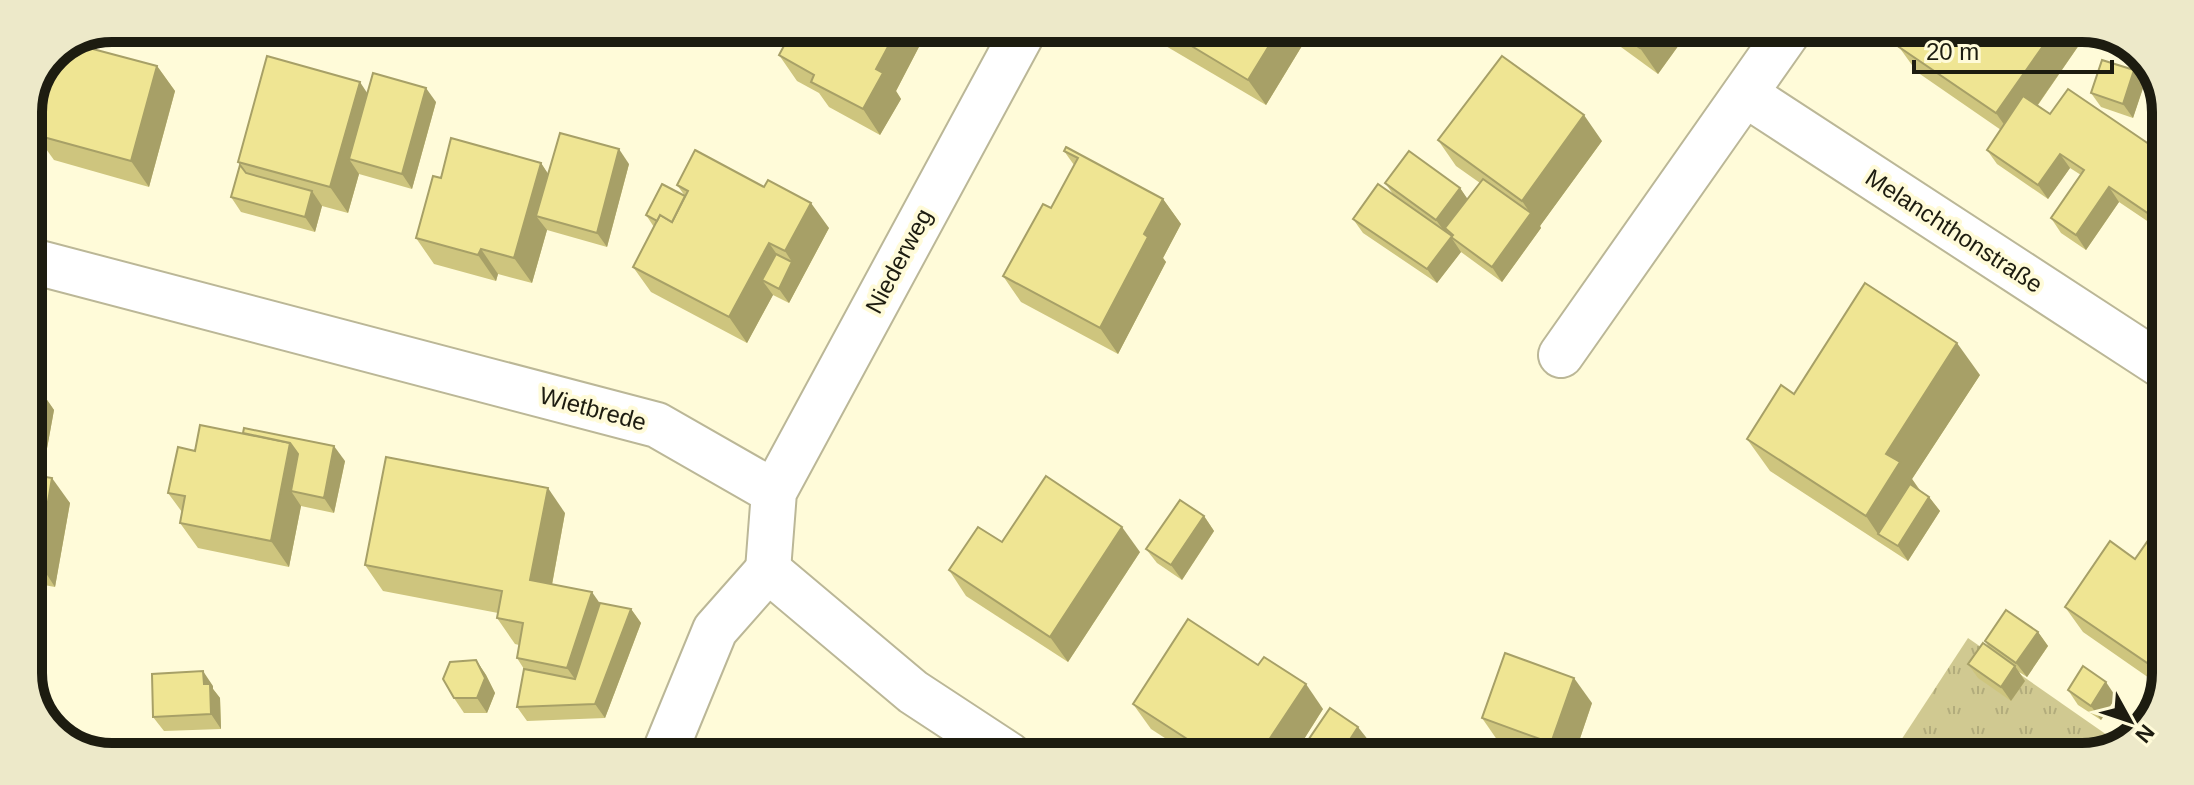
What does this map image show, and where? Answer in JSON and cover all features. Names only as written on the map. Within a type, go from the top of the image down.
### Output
[{"type":"street","name":"Niederweg","points":[[774,492],[1018,42]]},
{"type":"street","points":[[1561,355],[1781,42]]},
{"type":"street","name":"Melanchthonstraße","points":[[1745,94],[2152,359]]},
{"type":"street","name":"Wietbrede","points":[[42,264],[657,425],[774,492]]},
{"type":"street","points":[[669,743],[715,630],[768,570],[774,492]]},
{"type":"street","points":[[768,570],[913,692],[991,743]]},
{"type":"green space","points":[[1968,638],[2109,737],[2082,743],[1899,743]]},
{"type":"building","points":[[786,42],[891,42],[876,69],[883,73],[863,109],[811,82],[814,75],[779,55]]},
{"type":"building","points":[[1185,42],[1271,42],[1248,80]]},
{"type":"building","points":[[1902,42],[2046,42],[1996,113],[1899,47]]},
{"type":"building","points":[[85,47],[157,66],[131,161],[42,137],[42,113],[54,73]]},
{"type":"building","points":[[267,56],[360,82],[330,187],[238,162]]},
{"type":"building","points":[[1502,56],[1584,115],[1522,201],[1438,140]]},
{"type":"building","points":[[2102,60],[2134,70],[2123,104],[2091,93]]},
{"type":"building","points":[[373,73],[426,88],[402,174],[349,159]]},
{"type":"building","points":[[2068,89],[2152,146],[2152,216],[2109,187],[2076,235],[2051,218],[2084,170],[2060,154],[2038,185],[1987,150],[2023,96],[2050,114]]},
{"type":"building","points":[[560,133],[619,149],[597,233],[536,216]]},
{"type":"building","points":[[451,138],[541,163],[514,258],[481,249],[478,255],[416,238],[433,176],[441,178]]},
{"type":"building","points":[[1066,147],[1163,199],[1144,234],[1148,237],[1100,328],[1003,276],[1043,204],[1051,208],[1078,158],[1064,151]]},
{"type":"building","points":[[695,150],[764,187],[768,180],[811,203],[785,251],[769,243],[729,317],[633,267],[660,215],[672,222],[688,191],[677,185]]},
{"type":"building","points":[[1409,151],[1460,188],[1436,220],[1385,183]]},
{"type":"building","points":[[240,165],[246,173],[312,191],[305,217],[231,197]]},
{"type":"building","points":[[1483,179],[1531,213],[1492,267],[1451,237],[1453,235],[1445,228]]},
{"type":"building","points":[[662,184],[685,196],[672,222],[660,215],[657,221],[646,215]]},
{"type":"building","points":[[1378,184],[1452,236],[1427,269],[1353,219]]},
{"type":"building","points":[[776,254],[792,262],[779,289],[762,280]]},
{"type":"building","points":[[1865,283],[1957,343],[1886,454],[1900,462],[1866,516],[1747,439],[1781,385],[1794,394]]},
{"type":"building","points":[[200,425],[290,443],[271,541],[180,523],[185,496],[168,493],[178,447],[195,451]]},
{"type":"building","points":[[244,428],[334,446],[324,498],[291,491],[298,454],[290,443],[243,433]]},
{"type":"building","points":[[386,457],[548,488],[530,580],[592,592],[567,668],[517,658],[523,623],[497,618],[502,591],[365,565]]},
{"type":"building","points":[[42,476],[52,478],[42,537]]},
{"type":"building","points":[[1046,476],[1122,527],[1050,637],[949,570],[978,527],[1002,542]]},
{"type":"building","points":[[1910,484],[1929,497],[1898,546],[1878,534]]},
{"type":"building","points":[[1180,500],[1204,516],[1171,565],[1146,549]]},
{"type":"building","points":[[2152,535],[2152,666],[2065,607],[2110,541],[2135,559]]},
{"type":"building","points":[[600,603],[631,609],[595,704],[517,707],[524,669],[575,679]]},
{"type":"building","points":[[2006,610],[2038,632],[2016,663],[1985,641]]},
{"type":"building","points":[[1188,619],[1258,665],[1264,657],[1306,684],[1267,743],[1193,743],[1133,704]]},
{"type":"building","points":[[1983,643],[2015,666],[2001,687],[1968,664]]},
{"type":"building","points":[[1505,653],[1574,678],[1551,743],[1482,718]]},
{"type":"building","points":[[476,660],[485,678],[477,698],[454,698],[443,679],[450,662]]},
{"type":"building","points":[[2083,666],[2106,682],[2091,706],[2068,690]]},
{"type":"building","points":[[203,671],[204,684],[210,684],[211,714],[153,717],[152,674]]},
{"type":"building","points":[[1330,708],[1358,727],[1348,743],[1306,743]]}]
